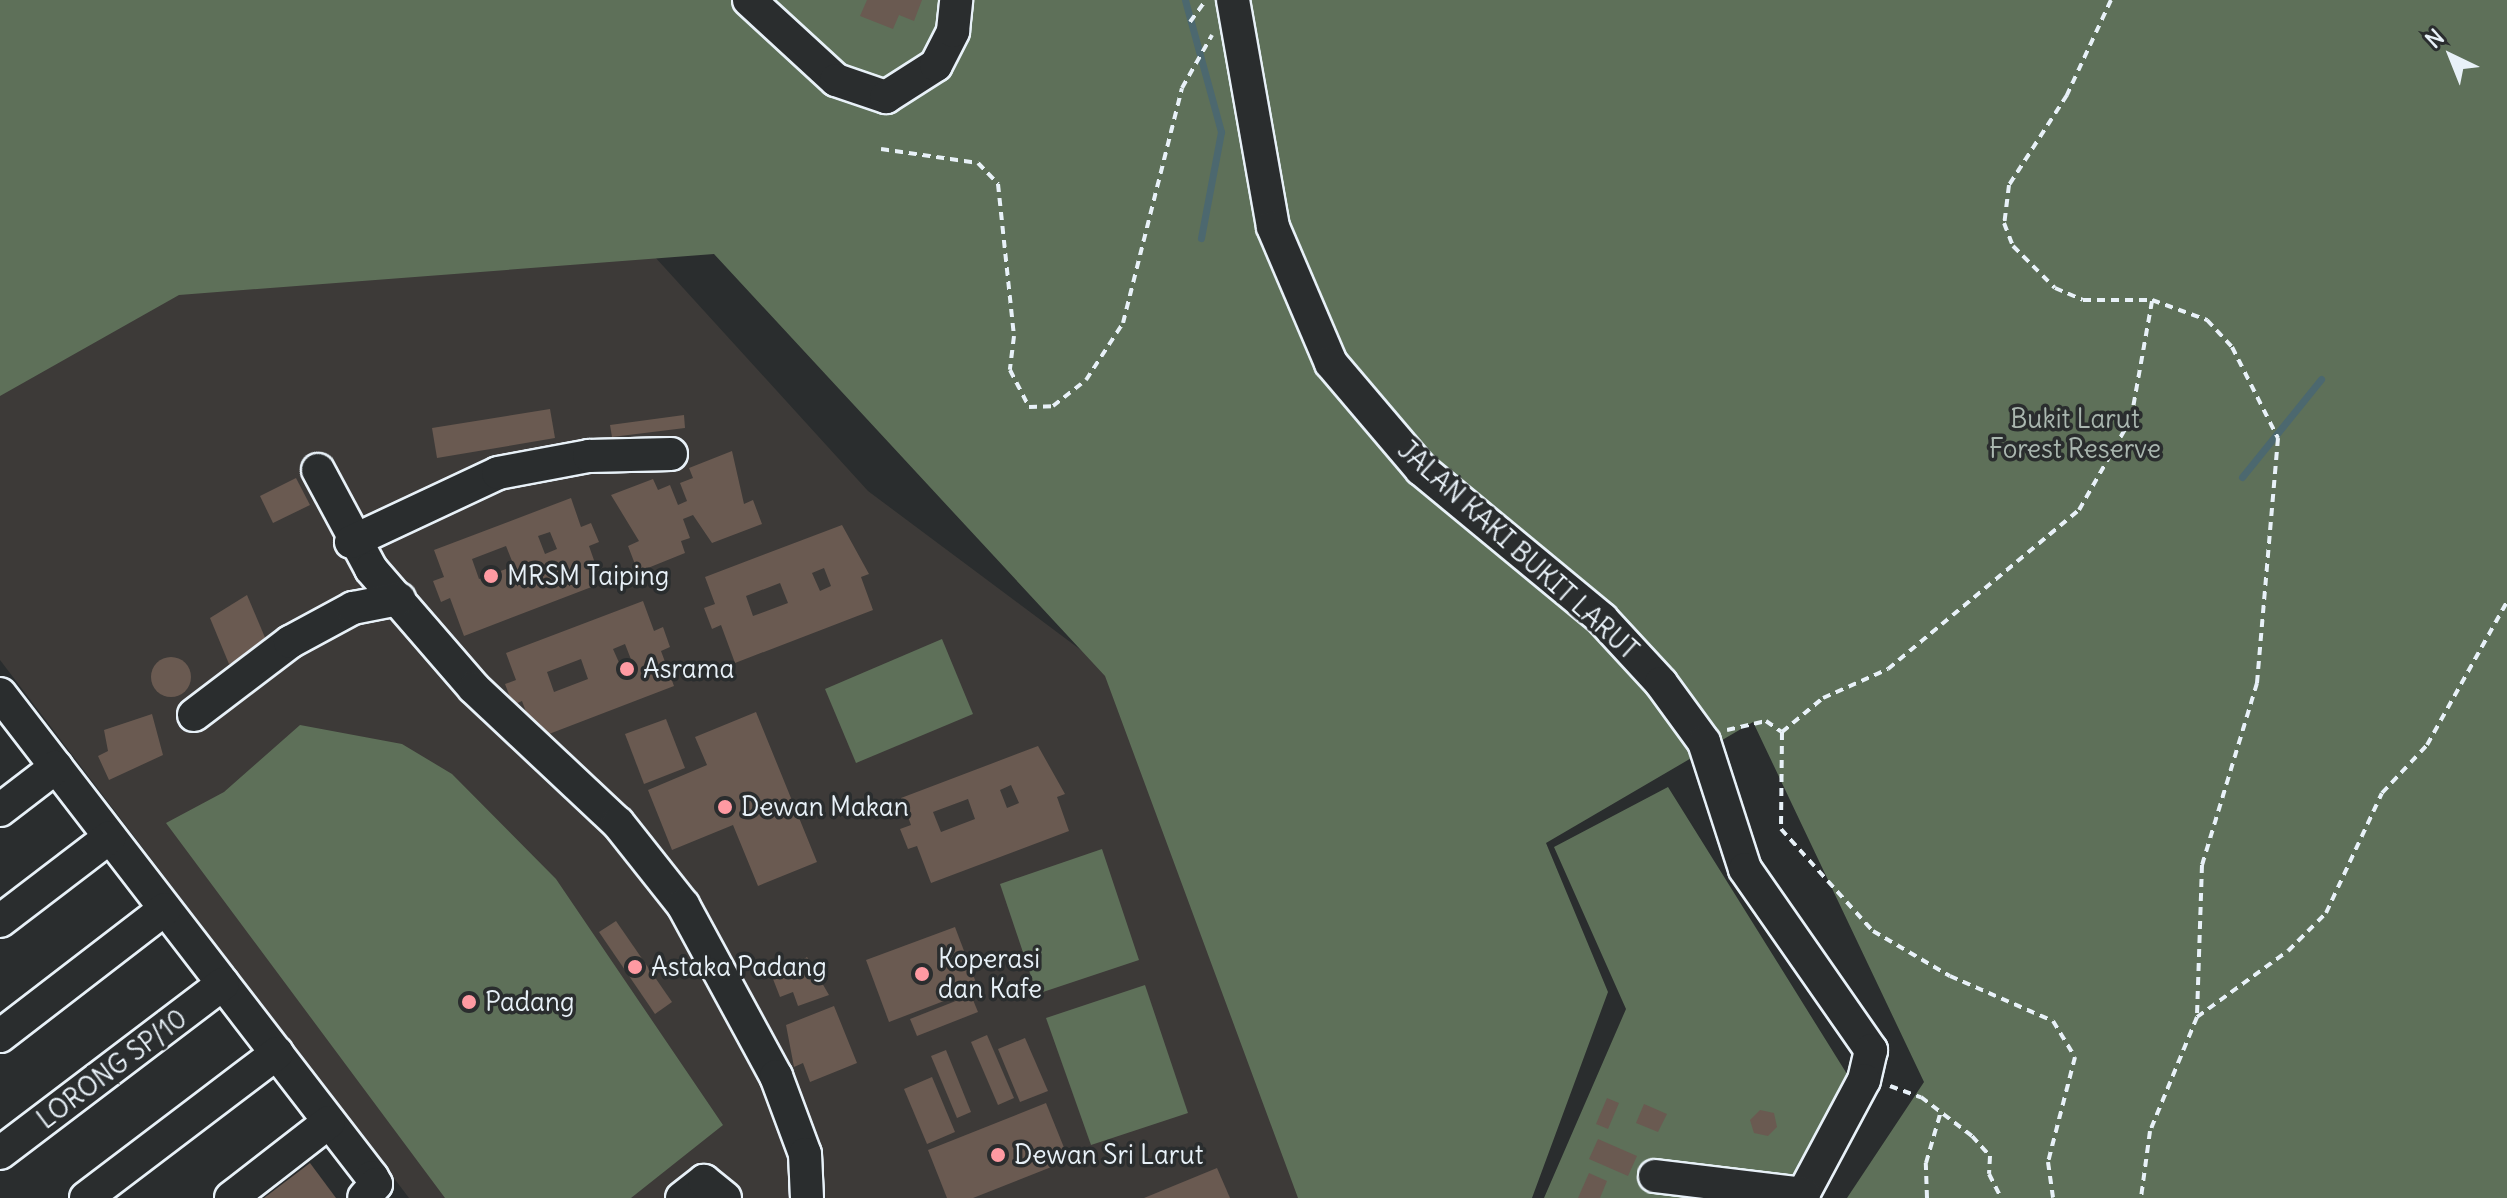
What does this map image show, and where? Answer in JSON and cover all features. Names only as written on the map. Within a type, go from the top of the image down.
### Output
[{"type":"street","points":[[749,0],[836,80],[886,97],[936,65],[953,31],[956,0]]},
{"type":"street","name":"JALAN KAKI BUKIT LARUT","points":[[1225,13],[1273,227],[1331,363],[1421,469],[1602,619],[1704,742],[1745,869],[1871,1050],[1864,1080],[1803,1196]]},
{"type":"street","points":[[351,542],[498,473],[589,456],[671,454]]},
{"type":"street","points":[[318,470],[351,542],[474,688],[618,823],[683,905],[776,1076],[805,1154],[807,1198]]},
{"type":"street","points":[[194,715],[290,642],[353,608],[399,599]]},
{"type":"street","points":[[1,696],[376,1184],[364,1198]]},
{"type":"street","points":[[0,810],[56,767]]},
{"type":"street","points":[[0,921],[110,837]]},
{"type":"street","points":[[0,1036],[165,909]]},
{"type":"street","name":"LORONG SP/10","points":[[0,1153],[223,984]]},
{"type":"street","points":[[86,1198],[277,1053]]},
{"type":"street","points":[[231,1198],[329,1122]]},
{"type":"street","points":[[1655,1176],[1803,1196]]},
{"type":"street","points":[[682,1198],[704,1181],[725,1198]]},
{"type":"path","points":[[1190,22],[1206,0]]},
{"type":"path","points":[[2111,0],[2067,95],[2009,185],[2004,223],[2013,246],[2055,288],[2083,300],[2152,300],[2207,320],[2232,347],[2278,438],[2257,683],[2202,865],[2197,1017],[2150,1131],[2141,1198]]},
{"type":"path","points":[[881,149],[978,163],[998,184],[1014,336],[1010,370],[1029,407],[1053,406],[1086,380],[1123,323],[1182,88],[1225,13]]},
{"type":"path","points":[[2053,1198],[2048,1162],[2075,1057],[2053,1021],[1950,976],[1873,931],[1817,877],[1781,829],[1782,732],[1823,698],[1888,669],[2079,510],[2131,419],[2152,300]]},
{"type":"path","points":[[2197,1017],[2288,951],[2326,913],[2364,826],[2427,745],[2507,602]]},
{"type":"path","points":[[1704,742],[1738,724],[1766,721],[1782,732]]},
{"type":"path","points":[[1864,1080],[1897,1087],[1941,1111],[1990,1156],[1989,1174],[2001,1198]]},
{"type":"path","points":[[1927,1198],[1926,1163],[1941,1111]]},
{"type":"shaded area","name":"MRSM Taiping","points":[[0,0],[421,0],[868,491],[1291,807],[1430,1198],[409,1198],[0,660]]},
{"type":"green space","name":"Bukit Larut Forest Reserve","points":[[0,0],[2507,0],[2507,1198],[1847,1198],[1924,1082],[1753,722],[1546,843],[1608,992],[1532,1198],[1298,1198],[1105,676],[714,254],[179,295],[0,396]]},
{"type":"green space","points":[[942,639],[973,714],[856,763],[825,689]]},
{"type":"green space","name":"Padang","points":[[300,725],[402,744],[452,774],[556,879],[723,1125],[631,1198],[445,1198],[166,823],[224,792]]},
{"type":"green space","points":[[1668,787],[1852,1082],[1783,1198],[1544,1198],[1626,1009],[1554,847]]},
{"type":"green space","points":[[1102,849],[1139,960],[1037,994],[1000,884]]},
{"type":"green space","points":[[1145,985],[1188,1113],[1091,1145],[1046,1018]]},
{"type":"building","points":[[867,0],[922,0],[914,21],[899,15],[893,29],[860,16]]},
{"type":"building","points":[[550,409],[555,438],[437,458],[432,428]]},
{"type":"building","points":[[684,415],[685,428],[612,437],[610,425]]},
{"type":"building","points":[[732,451],[744,504],[753,500],[762,524],[712,543],[693,515],[683,519],[690,538],[681,541],[685,553],[638,572],[628,546],[639,541],[611,495],[653,479],[658,490],[670,485],[678,505],[687,501],[680,483],[693,478],[689,468]]},
{"type":"building","points":[[296,478],[310,505],[273,523],[260,496]]},
{"type":"building","points":[[571,498],[581,527],[591,523],[599,542],[589,546],[602,583],[464,636],[450,598],[441,602],[433,581],[444,577],[434,550]],"holes":[[[550,532],[557,549],[545,554],[538,536]],[[506,546],[514,566],[479,579],[472,559]]]},
{"type":"building","name":"Asrama","points":[[842,525],[869,574],[861,577],[873,610],[735,663],[721,625],[712,629],[704,608],[715,604],[705,577]],"holes":[[[824,568],[831,586],[820,591],[812,573]],[[780,583],[788,603],[753,616],[746,596]]]},
{"type":"building","points":[[247,595],[269,647],[229,664],[210,618]]},
{"type":"building","name":"Asrama","points":[[643,601],[654,631],[663,627],[670,647],[661,651],[674,686],[536,739],[522,701],[513,705],[505,684],[516,680],[506,653]],"holes":[[[625,644],[632,662],[621,667],[613,649]],[[581,659],[588,679],[554,692],[547,672]]]},
{"type":"building","points":[[171,657],[185,663],[191,677],[185,691],[171,697],[157,691],[151,677],[157,663]]},
{"type":"building","name":"Dewan Makan","points":[[756,712],[817,862],[758,886],[733,825],[672,850],[648,790],[707,765],[695,737]]},
{"type":"building","points":[[152,714],[163,755],[109,780],[98,756],[108,751],[104,730]]},
{"type":"building","points":[[666,719],[685,768],[644,784],[625,734]]},
{"type":"building","points":[[1038,746],[1065,794],[1057,797],[1069,831],[931,883],[917,846],[908,849],[900,829],[911,825],[901,798]],"holes":[[[1011,785],[1019,803],[1007,808],[1000,790]],[[968,799],[975,819],[941,832],[933,812]]]},
{"type":"building","name":"Astaka Padang","points":[[616,921],[672,1002],[655,1014],[599,932]]},
{"type":"building","name":"Koperasi dan Kafe","points":[[955,927],[978,988],[889,1022],[866,960]]},
{"type":"building","points":[[807,957],[829,995],[798,1006],[793,992],[780,997],[773,979]]},
{"type":"building","points":[[971,995],[978,1012],[917,1036],[910,1019]]},
{"type":"building","points":[[834,1006],[857,1063],[810,1082],[803,1063],[794,1067],[786,1025]]},
{"type":"building","points":[[987,1035],[1014,1098],[998,1105],[971,1042]]},
{"type":"building","points":[[1025,1038],[1048,1091],[1020,1102],[998,1049]]},
{"type":"building","points":[[946,1050],[971,1112],[957,1118],[931,1056]]},
{"type":"building","points":[[932,1077],[955,1132],[927,1144],[904,1089]]},
{"type":"building","points":[[1607,1098],[1619,1103],[1608,1129],[1596,1124]]},
{"type":"building","name":"Dewan Sri Larut","points":[[1046,1103],[1069,1160],[973,1198],[947,1198],[928,1150]]},
{"type":"building","points":[[1644,1104],[1667,1114],[1658,1132],[1636,1123]]},
{"type":"building","points":[[1760,1110],[1774,1113],[1777,1127],[1768,1136],[1754,1133],[1750,1120]]},
{"type":"building","points":[[1598,1139],[1637,1156],[1628,1176],[1589,1159]]},
{"type":"building","points":[[310,1163],[336,1198],[264,1198]]},
{"type":"building","points":[[1217,1168],[1230,1198],[1144,1198]]},
{"type":"building","points":[[1589,1173],[1607,1181],[1600,1198],[1578,1198]]},
{"type":"waterway","points":[[1185,0],[1221,132],[1201,238]]},
{"type":"waterway","points":[[2242,477],[2321,379]]},
{"type":"place","name":"MRSM Taiping","points":[[491,576]]},
{"type":"place","name":"Asrama","points":[[627,669]]},
{"type":"place","name":"Dewan Makan","points":[[725,807]]},
{"type":"place","name":"Astaka Padang","points":[[635,967]]},
{"type":"place","name":"Koperasi dan Kafe","points":[[922,974]]},
{"type":"place","name":"Padang","points":[[469,1002]]},
{"type":"place","name":"Dewan Sri Larut","points":[[998,1155]]}]
